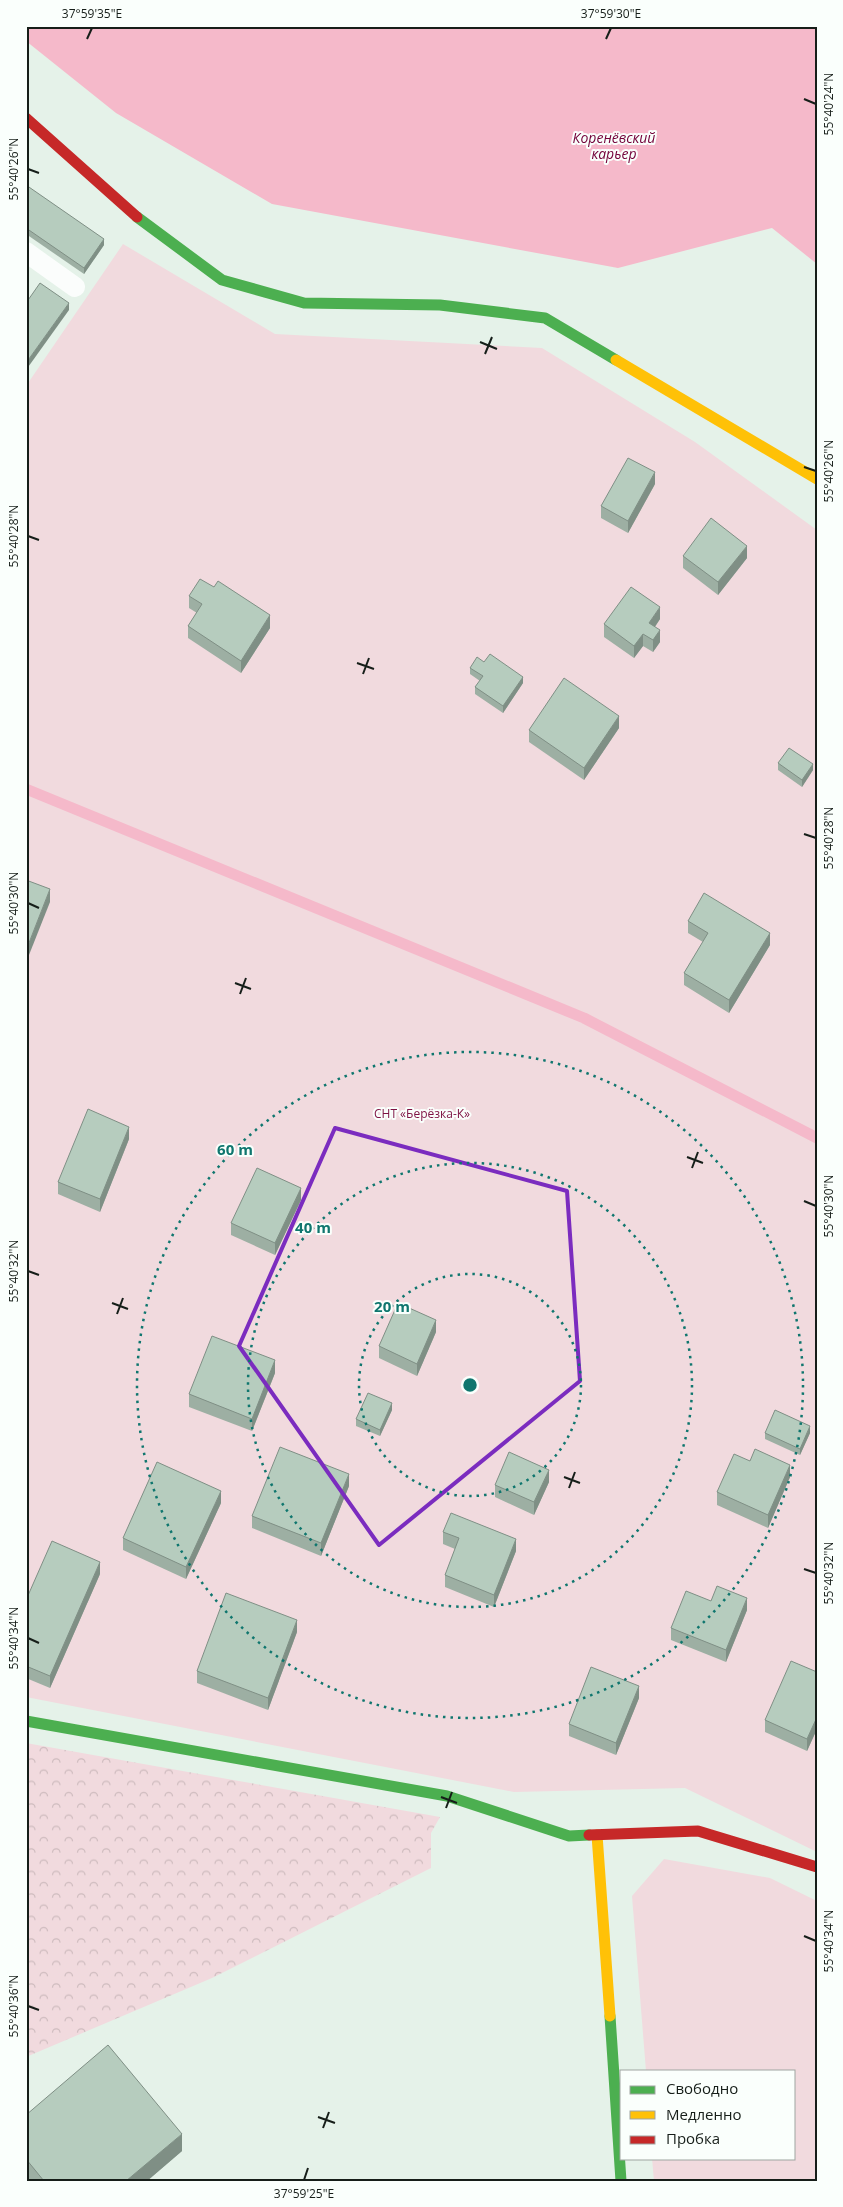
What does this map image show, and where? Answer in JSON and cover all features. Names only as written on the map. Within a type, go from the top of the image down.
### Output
[{"type":"street","points":[[26,118],[128,210],[222,280],[304,303],[440,304],[544,318],[817,479]]},
{"type":"street","points":[[26,1721],[447,1796],[569,1836],[698,1830],[817,1867]]},
{"type":"street","points":[[597,1835],[621,2181]]},
{"type":"lane","points":[[26,252],[75,287]]},
{"type":"highlighted area","points":[[335,1128],[567,1191],[580,1381],[379,1545],[239,1346]]},
{"type":"green space","name":"СНТ «Берёзка-К»","points":[[123,244],[275,334],[542,348],[695,442],[817,530],[817,1852],[685,1788],[514,1792],[26,1697],[26,386]]},
{"type":"green space","points":[[26,1743],[440,1817],[431,1833],[431,1868],[212,1978],[26,2057]]},
{"type":"green space","points":[[664,1859],[770,1878],[817,1901],[817,2181],[654,2181],[652,2160],[796,2160],[796,2070],[646,2070],[632,1896]]},
{"type":"water","name":"Коренёвский карьер","points":[[26,26],[817,26],[817,264],[772,228],[618,268],[272,204],[116,113],[26,41]]},
{"type":"building","points":[[26,185],[104,239],[84,268],[26,228]]},
{"type":"building","points":[[40,283],[69,303],[26,363],[26,303]]},
{"type":"building","points":[[628,458],[655,472],[628,521],[601,506]]},
{"type":"building","points":[[711,518],[747,546],[718,582],[683,556]]},
{"type":"building","points":[[200,579],[214,587],[218,581],[270,615],[241,661],[188,626],[202,604],[189,596]]},
{"type":"building","points":[[631,587],[660,607],[649,623],[660,630],[653,640],[643,634],[634,646],[604,624]]},
{"type":"building","points":[[490,654],[523,677],[503,706],[475,687],[483,676],[470,668],[477,657],[484,662]]},
{"type":"building","points":[[564,678],[619,716],[584,768],[529,730]]},
{"type":"building","points":[[789,748],[813,764],[802,780],[778,763]]},
{"type":"building","points":[[26,880],[50,889],[27,948],[26,948]]},
{"type":"building","points":[[704,893],[770,933],[729,1000],[684,973],[708,933],[688,921]]},
{"type":"building","points":[[88,1109],[129,1127],[100,1199],[58,1182]]},
{"type":"building","points":[[257,1168],[301,1188],[275,1243],[231,1223]]},
{"type":"building","points":[[398,1303],[436,1320],[417,1364],[379,1346]]},
{"type":"building","points":[[212,1336],[275,1360],[252,1419],[189,1394]]},
{"type":"building","points":[[368,1393],[392,1403],[380,1430],[356,1419]]},
{"type":"building","points":[[775,1410],[810,1426],[800,1449],[765,1433]]},
{"type":"building","points":[[280,1447],[349,1474],[321,1543],[252,1516]]},
{"type":"building","points":[[755,1449],[790,1465],[768,1515],[717,1492],[734,1454],[750,1461]]},
{"type":"building","points":[[509,1452],[549,1470],[534,1502],[495,1485]]},
{"type":"building","points":[[157,1462],[221,1491],[186,1567],[123,1538]]},
{"type":"building","points":[[451,1513],[516,1539],[494,1595],[445,1575],[459,1538],[443,1532]]},
{"type":"building","points":[[52,1541],[100,1562],[50,1676],[26,1666],[26,1600]]},
{"type":"building","points":[[717,1586],[747,1598],[726,1650],[671,1628],[686,1591],[711,1601]]},
{"type":"building","points":[[226,1593],[297,1620],[268,1698],[197,1671]]},
{"type":"building","points":[[791,1661],[817,1672],[817,1717],[807,1739],[765,1720]]},
{"type":"building","points":[[591,1667],[639,1686],[616,1743],[569,1724]]},
{"type":"building","points":[[108,2045],[182,2134],[126,2181],[44,2181],[26,2159],[26,2115]]},
{"type":"waterway","points":[[26,789],[584,1018],[817,1138]]},
{"type":"traffic: fast","points":[[137,217],[222,280],[304,303],[440,305],[545,318],[616,360]]},
{"type":"traffic: fast","points":[[26,1721],[447,1796],[569,1836],[589,1835]]},
{"type":"traffic: fast","points":[[610,2016],[621,2181]]},
{"type":"traffic: slow","points":[[616,360],[817,479]]},
{"type":"traffic: slow","points":[[597,1835],[610,2016]]},
{"type":"traffic: jam","points":[[26,118],[137,217]]},
{"type":"traffic: jam","points":[[589,1835],[698,1831],[817,1867]]}]
